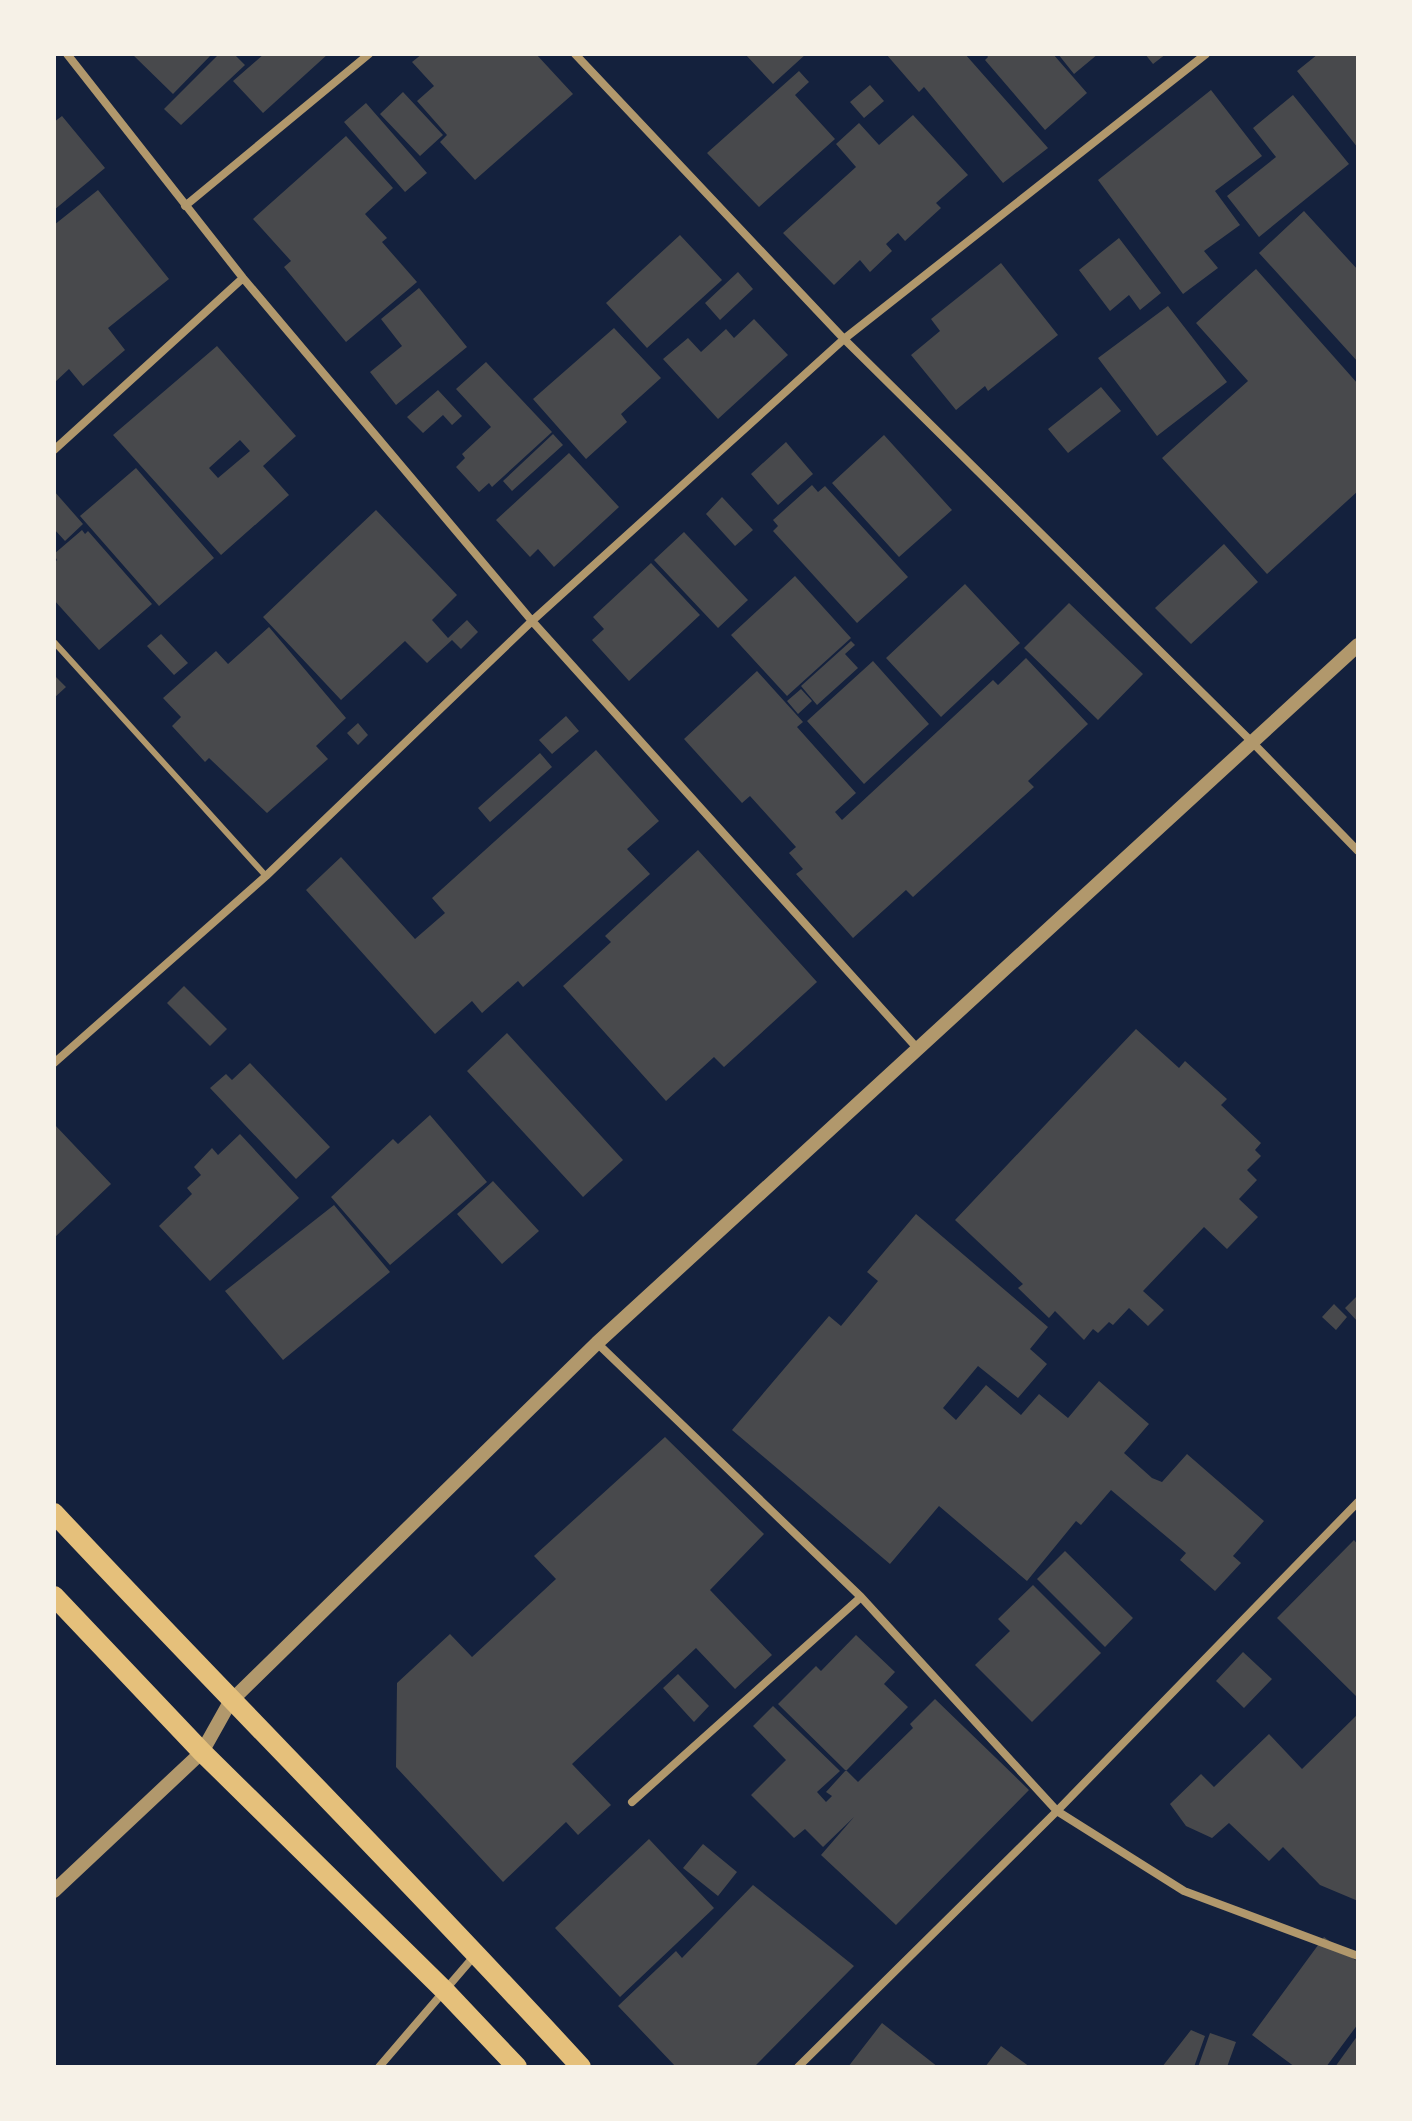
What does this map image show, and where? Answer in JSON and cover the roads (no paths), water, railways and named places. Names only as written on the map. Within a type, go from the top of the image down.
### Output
[{"type":"main road","points":[[54,1513],[230,1702],[477,1954],[581,2067]]},
{"type":"main road","points":[[54,1596],[202,1752],[445,1991],[517,2067]]},
{"type":"street","points":[[67,54],[243,278],[532,621],[917,1048]]},
{"type":"street","points":[[185,206],[369,54]]},
{"type":"street","points":[[575,54],[844,339],[1251,741],[1358,851]]},
{"type":"street","points":[[54,1063],[266,876],[532,621],[844,339],[1206,54]]},
{"type":"street","points":[[54,450],[243,278]]},
{"type":"street","points":[[54,1891],[202,1752],[230,1702],[597,1343],[1358,645]]},
{"type":"street","points":[[597,1343],[861,1597],[1057,1811],[1184,1891],[1358,1956]]},
{"type":"street","points":[[798,2067],[1057,1811],[1358,1502]]},
{"type":"street","points":[[632,1802],[861,1597]]},
{"type":"street","points":[[379,2067],[477,1954]]},
{"type":"lane","points":[[54,642],[266,876]]}]
